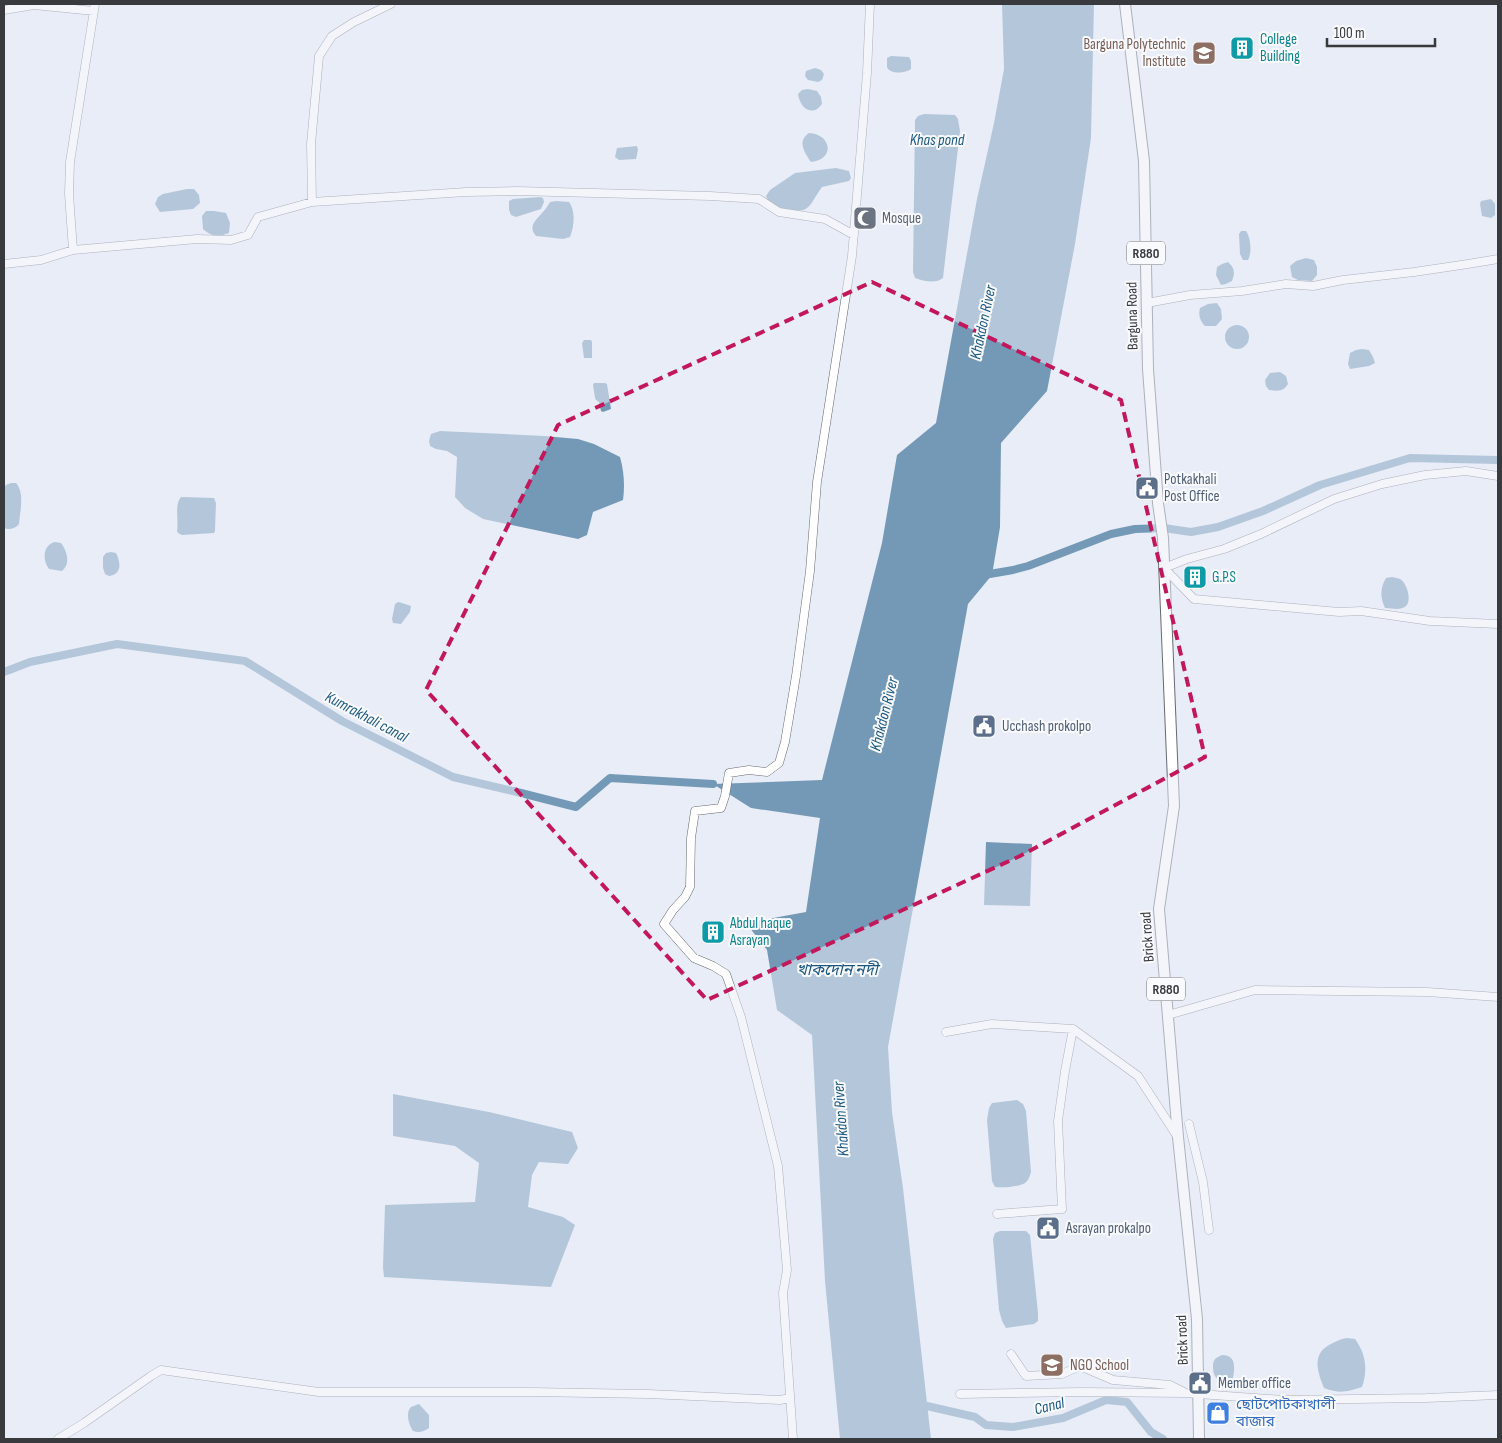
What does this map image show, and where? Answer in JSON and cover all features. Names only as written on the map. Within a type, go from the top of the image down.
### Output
[{"type":"main road","name":"Barguna Road","points":[[1125,4],[1144,162],[1148,368],[1158,503],[1163,538]]},
{"type":"main road","name":"Brick road","points":[[1163,538],[1174,806],[1159,909],[1179,1149],[1197,1319],[1199,1439]]},
{"type":"street","points":[[312,202],[311,144],[319,56],[332,36],[354,22],[391,4]]},
{"type":"street","points":[[793,1439],[783,1293],[787,1270],[778,1166],[741,1018],[726,974],[694,958],[664,924],[672,910],[686,897],[690,887],[691,838],[695,811],[721,808],[729,773],[750,770],[767,772],[779,763],[785,742],[810,571],[817,482],[854,235],[867,73],[870,4]]},
{"type":"street","points":[[4,10],[34,5],[95,7],[70,162],[69,194],[72,250]]},
{"type":"street","points":[[4,264],[42,260],[72,250],[197,239],[231,240],[248,234],[258,217],[312,202],[466,192],[710,196],[759,199],[779,212],[825,219],[854,235]]},
{"type":"street","points":[[1147,303],[1286,284],[1313,286],[1498,258]]},
{"type":"street","points":[[1498,476],[1466,471],[1425,475],[1382,484],[1334,499],[1261,534],[1224,549],[1187,559],[1164,568],[1194,599],[1339,612],[1362,611],[1430,622],[1498,624]]},
{"type":"street","points":[[1168,1014],[1255,990],[1427,992],[1498,997]]},
{"type":"street","points":[[946,1032],[992,1024],[1072,1029],[1138,1076],[1178,1137]]},
{"type":"street","points":[[997,1214],[1062,1209],[1058,1121],[1072,1029]]},
{"type":"street","points":[[1189,1124],[1203,1182],[1209,1230]]},
{"type":"street","points":[[1179,1149],[1195,1147]]},
{"type":"street","points":[[1010,1354],[1026,1376],[1062,1374],[1080,1366],[1113,1380],[1170,1385],[1186,1393]]},
{"type":"street","points":[[58,1439],[162,1370],[319,1392],[551,1392],[780,1400],[790,1398]]},
{"type":"street","points":[[960,1394],[1186,1393],[1283,1400],[1498,1396]]},
{"type":"highlighted area","points":[[872,282],[1121,400],[1205,757],[1020,856],[707,1000],[426,690],[558,425]]},
{"type":"water","name":"খাকদোন নদী","points":[[1002,4],[1094,4],[1091,138],[1075,244],[1047,391],[1001,443],[1000,527],[992,575],[968,604],[888,1047],[892,1112],[903,1188],[931,1439],[840,1439],[825,1281],[812,1035],[777,1010],[767,950],[746,923],[806,912],[820,818],[751,808],[713,784],[822,780],[882,543],[897,455],[936,423],[977,199],[1004,69]]},
{"type":"water","points":[[891,56],[909,57],[911,69],[906,72],[889,70],[887,58]]},
{"type":"water","points":[[815,68],[821,70],[824,74],[822,80],[818,82],[808,80],[805,76],[806,71]]},
{"type":"water","points":[[802,90],[817,91],[821,97],[822,104],[811,111],[801,103],[798,94]]},
{"type":"water","name":"Khas pond","points":[[924,114],[955,115],[958,119],[960,131],[943,278],[933,281],[915,278],[913,272],[915,120],[918,116]]},
{"type":"water","points":[[809,133],[816,134],[822,138],[828,147],[824,156],[819,160],[811,162],[803,147],[803,140]]},
{"type":"water","points":[[637,146],[636,159],[619,160],[615,157],[617,148]]},
{"type":"water","points":[[836,168],[849,171],[851,178],[849,181],[822,187],[810,205],[803,210],[781,208],[770,203],[767,199],[766,196],[770,190],[795,173]]},
{"type":"water","points":[[194,189],[199,195],[200,203],[193,209],[160,212],[155,204],[158,197],[163,194]]},
{"type":"water","points":[[543,198],[544,202],[541,209],[516,217],[511,215],[509,201]]},
{"type":"water","points":[[1491,199],[1495,204],[1495,215],[1491,218],[1482,216],[1481,201]]},
{"type":"water","points":[[550,202],[569,202],[573,210],[573,229],[570,237],[563,239],[536,236],[532,229],[534,223]]},
{"type":"water","points":[[206,211],[226,213],[230,223],[229,233],[215,236],[203,229],[202,216]]},
{"type":"water","points":[[1241,231],[1246,231],[1250,241],[1248,260],[1243,260],[1240,254],[1239,234]]},
{"type":"water","points":[[1306,258],[1314,260],[1317,267],[1317,275],[1312,281],[1298,280],[1292,277],[1290,266],[1296,261]]},
{"type":"water","points":[[1228,262],[1233,269],[1233,278],[1232,281],[1221,285],[1216,275],[1217,267]]},
{"type":"water","points":[[1217,303],[1221,309],[1222,319],[1216,326],[1205,326],[1200,318],[1200,308],[1208,304]]},
{"type":"water","points":[[1237,325],[1246,328],[1249,337],[1246,346],[1237,349],[1228,346],[1225,337],[1228,328]]},
{"type":"water","points":[[584,340],[591,340],[592,342],[592,358],[584,358],[582,343]]},
{"type":"water","points":[[1362,349],[1369,350],[1375,363],[1369,366],[1350,369],[1348,364],[1350,353]]},
{"type":"water","points":[[1280,372],[1286,376],[1288,384],[1280,390],[1269,390],[1265,380],[1270,373]]},
{"type":"water","points":[[594,383],[607,384],[611,409],[601,411],[599,402],[595,398]]},
{"type":"water","points":[[440,431],[544,436],[578,439],[594,444],[620,457],[624,478],[623,500],[593,512],[587,535],[578,539],[483,519],[465,508],[455,497],[457,457],[447,451],[430,446],[431,434]]},
{"type":"water","points":[[11,483],[16,483],[19,487],[21,502],[19,524],[14,528],[8,529],[4,528],[4,488]]},
{"type":"water","points":[[181,497],[214,498],[216,503],[214,533],[182,535],[178,533],[177,509]]},
{"type":"water","points":[[55,542],[61,543],[66,554],[67,561],[62,571],[49,569],[45,561],[46,549]]},
{"type":"water","points":[[106,553],[116,553],[119,568],[116,573],[109,576],[105,574],[103,568],[103,557]]},
{"type":"water","points":[[1392,577],[1403,581],[1408,592],[1408,603],[1401,608],[1385,608],[1382,600],[1381,593],[1384,582],[1386,578]]},
{"type":"water","points":[[398,602],[411,606],[410,612],[401,624],[393,623],[392,619],[395,604]]},
{"type":"water","points":[[986,842],[1032,844],[1030,906],[984,905]]},
{"type":"water","points":[[393,1094],[489,1112],[572,1132],[578,1148],[568,1164],[539,1162],[532,1175],[528,1207],[563,1217],[575,1225],[551,1287],[384,1277],[385,1205],[475,1202],[479,1163],[455,1146],[393,1136]]},
{"type":"water","points":[[1017,1100],[1023,1104],[1026,1111],[1031,1172],[1025,1183],[1010,1187],[995,1187],[992,1181],[987,1120],[989,1108],[992,1103]]},
{"type":"water","points":[[1000,1231],[1026,1231],[1030,1235],[1038,1313],[1038,1321],[1034,1324],[1006,1328],[1002,1321],[999,1310],[993,1239],[995,1233]]},
{"type":"water","points":[[1347,1338],[1355,1339],[1364,1356],[1365,1374],[1362,1387],[1343,1392],[1324,1388],[1318,1370],[1320,1354],[1329,1345]]},
{"type":"water","points":[[1222,1355],[1230,1357],[1234,1362],[1233,1378],[1219,1380],[1213,1372],[1214,1360]]},
{"type":"water","points":[[419,1404],[429,1415],[429,1428],[417,1432],[413,1431],[408,1416],[411,1407]]},
{"type":"waterway","points":[[984,575],[1028,566],[1111,534],[1135,529],[1164,528],[1191,532],[1218,527],[1263,511],[1320,485],[1410,458],[1498,460]]},
{"type":"waterway","name":"Kumrakhali canal","points":[[4,672],[30,662],[117,644],[245,661],[342,721],[453,777],[576,807],[610,778],[713,784]]},
{"type":"waterway","name":"Canal","points":[[927,1406],[975,1417],[986,1425],[1013,1427],[1063,1418],[1106,1400],[1127,1402],[1151,1432],[1163,1439]]},
{"type":"place","name":"College Building","points":[[1242,48]]},
{"type":"place","name":"Barguna Polytechnic Institute","points":[[1204,53]]},
{"type":"place","name":"Mosque","points":[[865,218]]},
{"type":"place","name":"Potkakhali Post Office","points":[[1147,488]]},
{"type":"place","name":"G.P.S","points":[[1195,577]]},
{"type":"place","name":"Ucchash prokolpo","points":[[984,726]]},
{"type":"place","name":"Abdul haque Asrayan","points":[[713,932]]},
{"type":"place","name":"Asrayan prokalpo","points":[[1048,1228]]},
{"type":"place","name":"NGO School","points":[[1052,1365]]},
{"type":"place","name":"Member office","points":[[1200,1383]]},
{"type":"place","name":"ছোটপোটকাখালী বাজার","points":[[1218,1413]]},
{"type":"water label","name":"Khakdon River","points":[[982,322]]},
{"type":"water label","name":"Khakdon River","points":[[883,714]]},
{"type":"water label","name":"Khakdon River","points":[[840,1119]]}]
